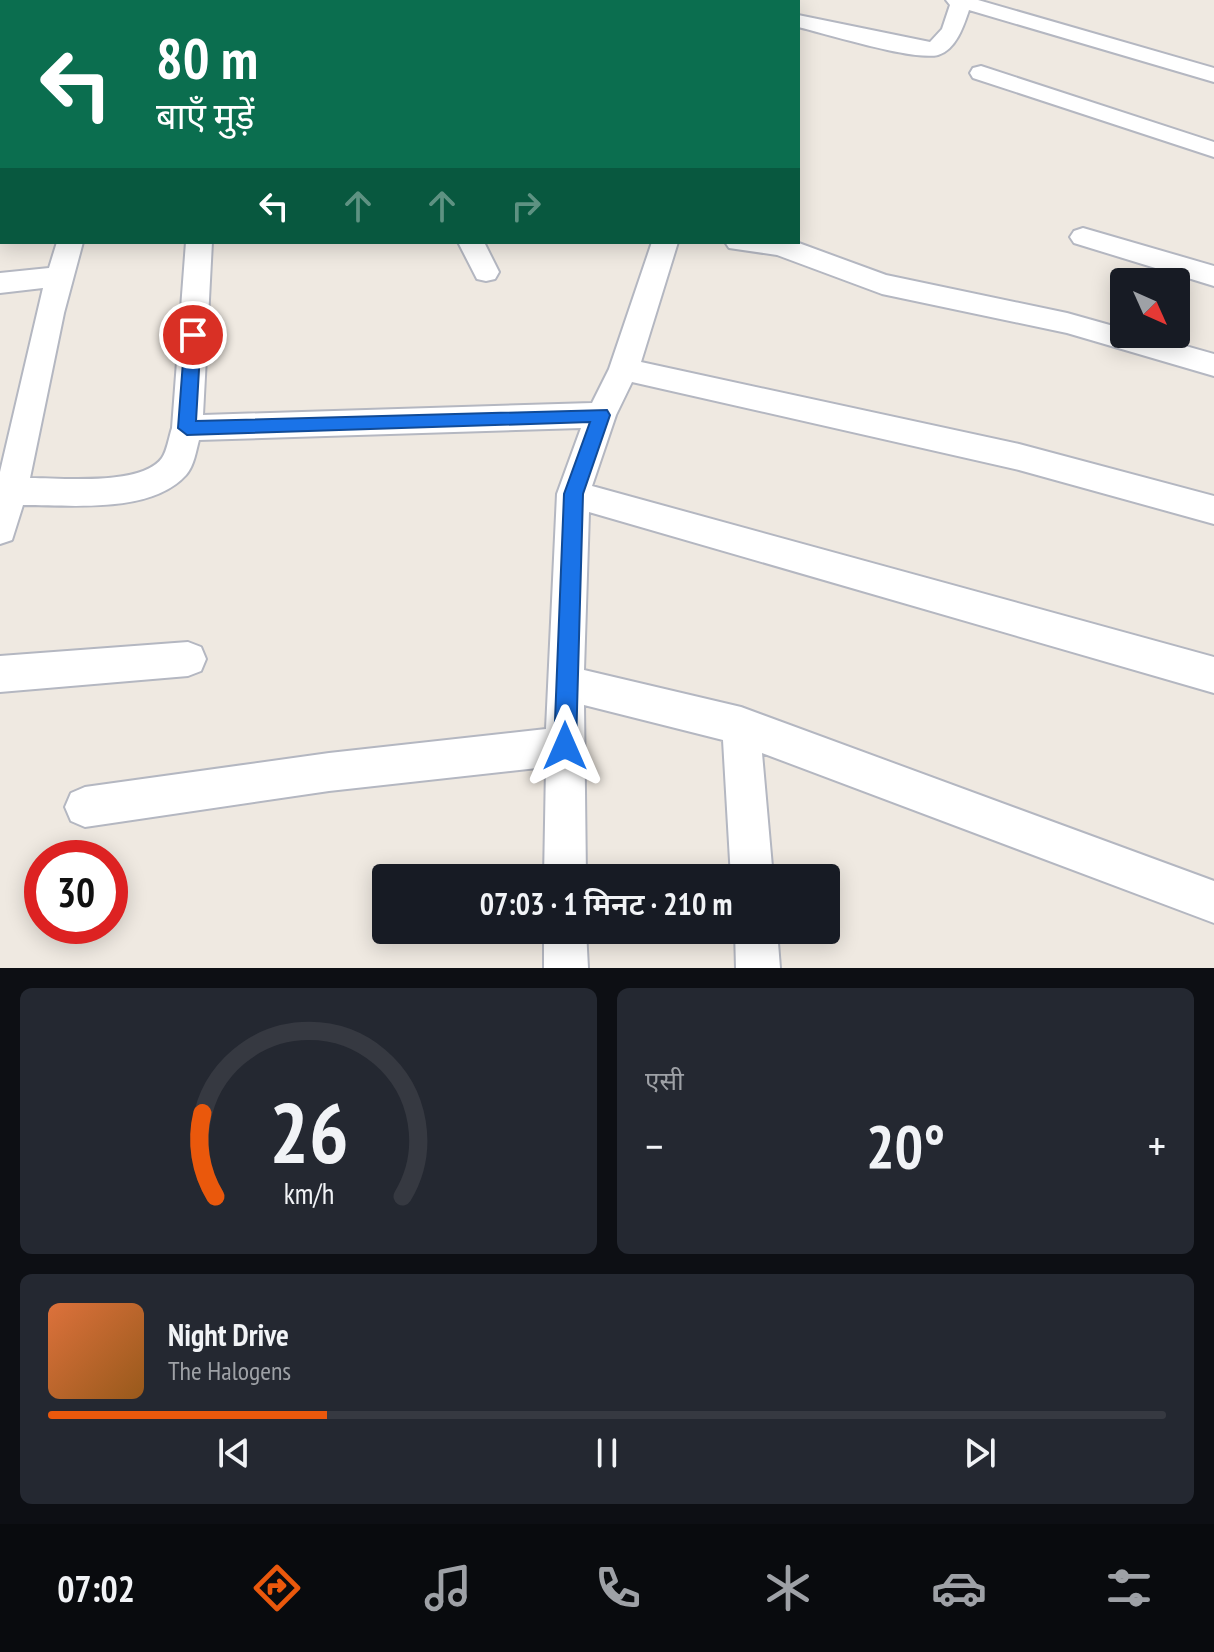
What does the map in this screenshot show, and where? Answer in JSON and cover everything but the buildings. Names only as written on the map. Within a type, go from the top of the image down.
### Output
[{"type":"street","points":[[800,21],[935,49],[952,31],[959,1],[1214,75]]},
{"type":"street","points":[[981,73],[1214,150]]},
{"type":"street","points":[[1083,237],[1214,276]]},
{"type":"street","points":[[0,530],[12,492],[58,277],[69,244]]},
{"type":"street","points":[[12,492],[128,490],[157,480],[176,465],[187,428],[199,244]]},
{"type":"street","points":[[472,244],[486,272]]},
{"type":"street","points":[[565,864],[565,683],[573,494],[601,415],[624,369],[664,244]]},
{"type":"street","points":[[759,244],[780,246],[882,284],[1067,323],[1214,365]]},
{"type":"street","points":[[0,283],[58,277]]},
{"type":"street","points":[[624,369],[1019,457],[1214,510]]},
{"type":"street","points":[[187,428],[601,415]]},
{"type":"street","points":[[573,494],[1214,675]]},
{"type":"street","points":[[0,674],[188,659]]},
{"type":"street","points":[[565,683],[741,726],[1214,902]]},
{"type":"street","points":[[741,726],[751,864]]},
{"type":"street","points":[[85,807],[329,772],[565,746]]},
{"type":"street","points":[[565,944],[566,968]]},
{"type":"street","points":[[757,944],[758,968]]},
{"type":"route","points":[[193,335],[187,428],[601,415],[573,494],[565,746]]}]
